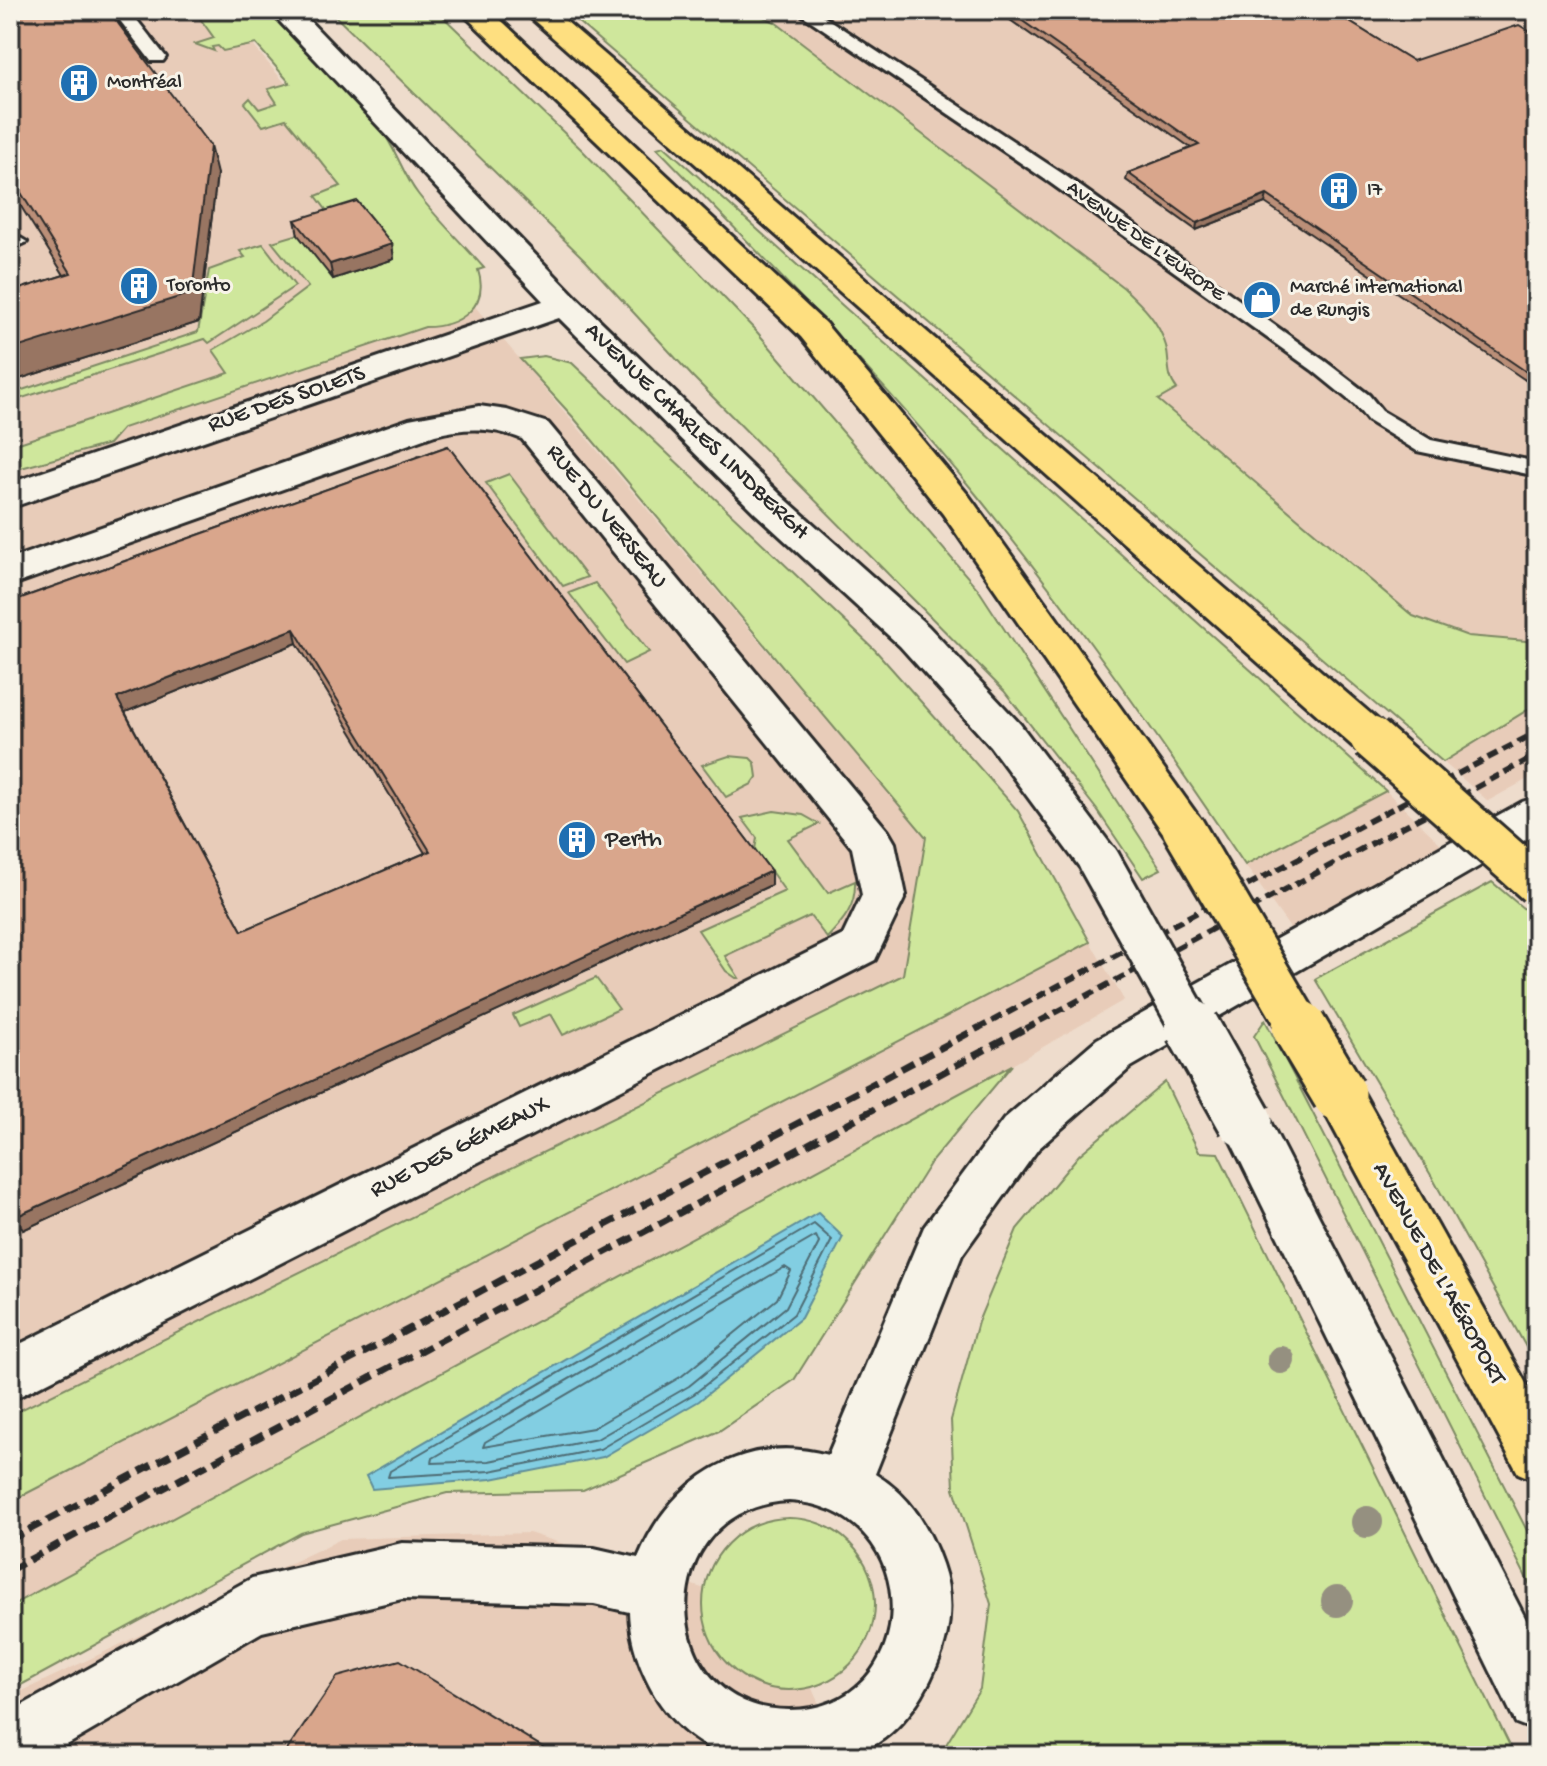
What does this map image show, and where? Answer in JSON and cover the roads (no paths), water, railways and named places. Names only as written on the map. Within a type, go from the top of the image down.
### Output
[{"type":"highway","name":"AVENUE DE L'AÉROPORT","points":[[473,10],[813,330],[956,505],[1183,828],[1339,1094],[1537,1455]]},
{"type":"highway","points":[[536,10],[1537,884]]},
{"type":"main road","name":"AVENUE CHARLES LINDBERGH","points":[[283,10],[565,305],[769,505],[914,636],[1005,735],[1099,861],[1245,1121],[1537,1702]]},
{"type":"main road","name":"RUE DES SOLETS","points":[[10,496],[565,305]]},
{"type":"main road","name":"RUE DU VERSEAU","points":[[10,573],[422,427],[475,416],[517,423],[535,431],[873,843],[884,895]]},
{"type":"main road","points":[[843,1485],[942,1243],[1021,1134],[1114,1053],[1537,813]]},
{"type":"main road","name":"RUE DES GÉMEAUX","points":[[10,1376],[859,947],[884,895]]},
{"type":"main road","points":[[803,1474],[843,1485],[879,1509],[906,1542],[920,1584],[920,1628],[906,1671],[878,1706],[838,1731],[794,1748],[747,1733],[706,1712],[676,1677],[658,1635],[656,1590],[668,1550],[691,1515],[724,1490],[762,1476],[803,1474]]},
{"type":"main road","points":[[10,1745],[252,1606],[402,1571],[594,1576],[656,1590]]},
{"type":"lane","points":[[120,10],[157,57]]},
{"type":"lane","name":"AVENUE DE L'EUROPE","points":[[803,10],[1056,178],[1319,366],[1362,400],[1375,416],[1425,446],[1537,469]]},
{"type":"water","points":[[818,1213],[843,1237],[801,1318],[699,1401],[603,1457],[491,1479],[372,1489],[366,1476]]},
{"type":"railway","points":[[977,1029],[1537,732]]},
{"type":"railway","points":[[1025,1029],[1537,755]]},
{"type":"railway","points":[[10,1540],[980,1027]]},
{"type":"railway","points":[[10,1570],[1028,1027]]},
{"type":"place","name":"Montréal","points":[[79,83]]},
{"type":"place","name":"I7","points":[[1339,191]]},
{"type":"place","name":"Toronto","points":[[139,286]]},
{"type":"place","name":"Marché international de Rungis","points":[[1262,300]]},
{"type":"place","name":"Perth","points":[[577,840]]}]
